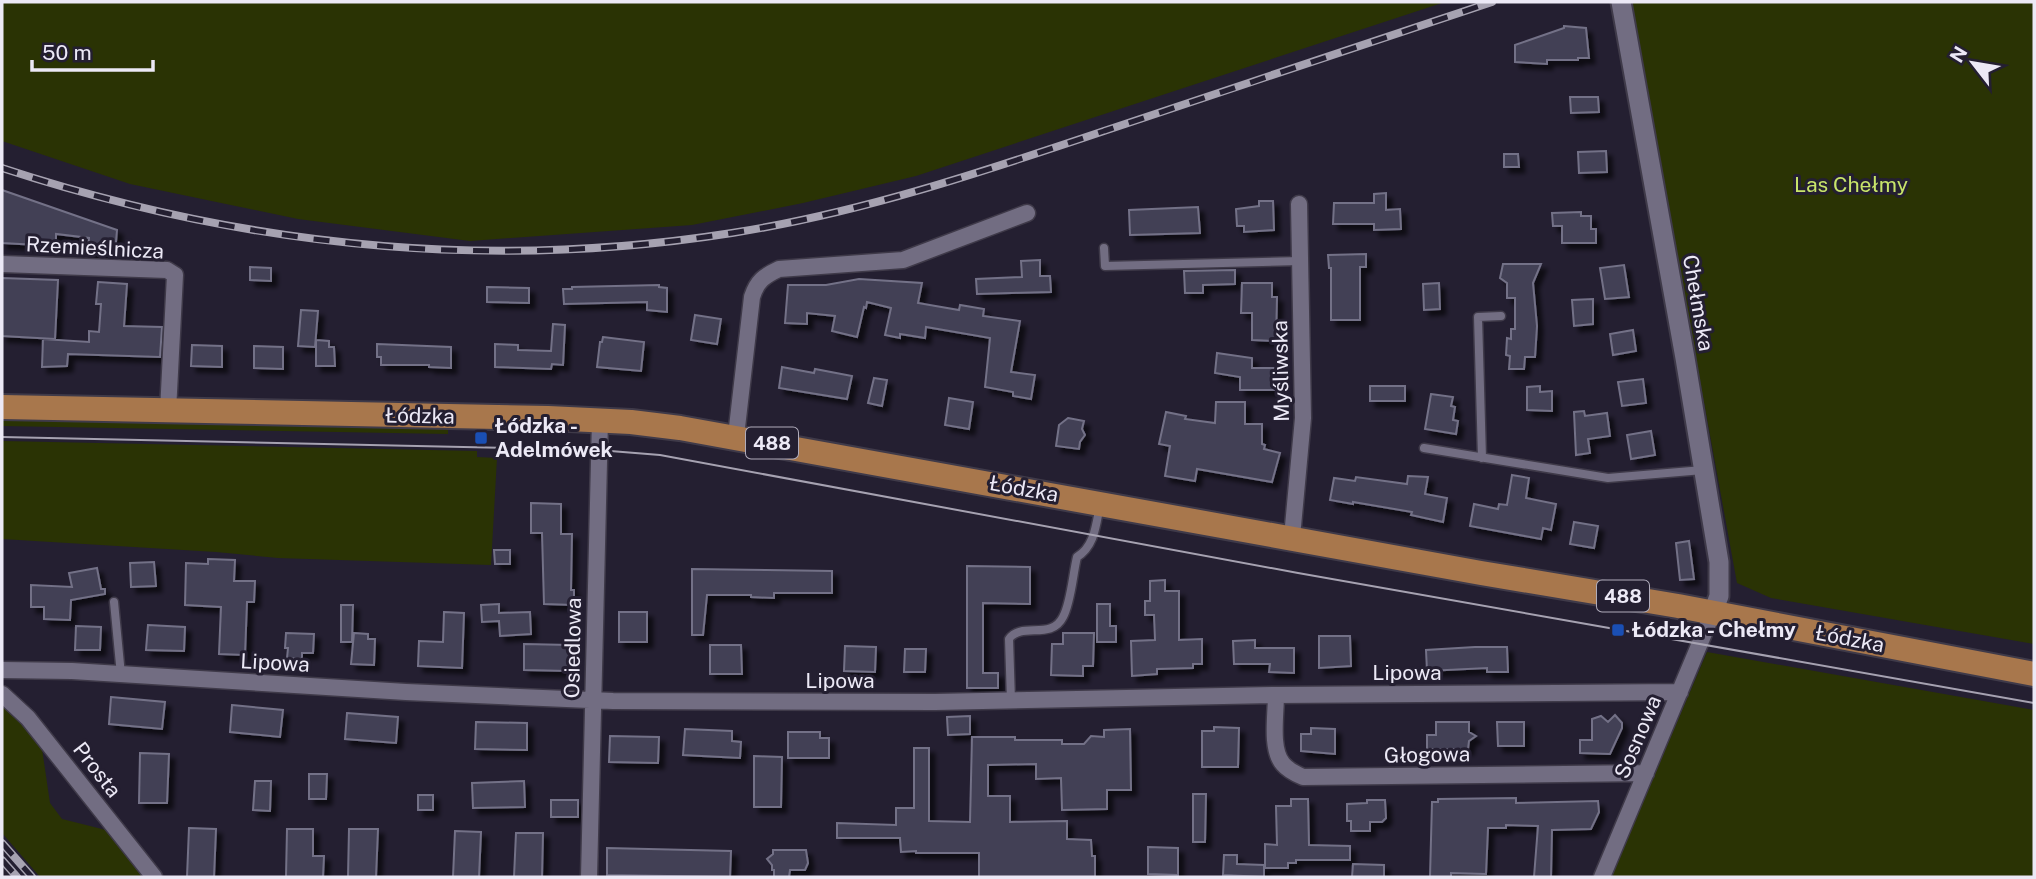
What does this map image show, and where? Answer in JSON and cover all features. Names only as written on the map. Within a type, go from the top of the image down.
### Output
[{"type":"main road","name":"Łódzka","points":[[2,407],[600,420],[680,428],[1713,612],[2034,674]]},
{"type":"street","name":"Chełmska","points":[[1621,2],[1683,345],[1720,575],[1719,596],[1713,612]]},
{"type":"street","name":"Myśliwska","points":[[1292,537],[1303,438],[1299,204]]},
{"type":"street","points":[[736,436],[752,297],[763,276],[779,269],[903,260],[1027,213]]},
{"type":"street","name":"Rzemieślnicza","points":[[2,264],[167,270],[175,275],[168,411]]},
{"type":"street","name":"Osiedlowa","points":[[589,877],[600,420]]},
{"type":"street","name":"Sosnowa","points":[[1602,877],[1713,612]]},
{"type":"street","name":"Lipowa","points":[[2,670],[72,671],[406,692],[613,701],[1012,701],[1276,695],[1680,692]]},
{"type":"street","name":"Prosta","points":[[2,694],[28,718],[154,877]]},
{"type":"street","name":"Głogowa","points":[[1276,695],[1276,747],[1282,763],[1303,777],[1646,773]]},
{"type":"lane","points":[[1104,248],[1105,266],[1300,261]]},
{"type":"lane","points":[[1482,458],[1478,317],[1501,316]]},
{"type":"lane","points":[[1423,448],[1608,478],[1703,470]]},
{"type":"lane","points":[[1012,701],[1009,639],[1018,632],[1045,631],[1057,626],[1064,616],[1077,556],[1087,549],[1090,543],[1101,503]]},
{"type":"lane","points":[[114,602],[121,675]]},
{"type":"green space","points":[[2,2],[1445,2],[916,176],[803,203],[692,225],[470,241],[298,219],[130,184],[2,141]]},
{"type":"green space","name":"Las Chełmy","points":[[1631,2],[2034,2],[2034,644],[1771,598],[1737,583]]},
{"type":"green space","points":[[2,418],[448,428],[448,434],[2,426]]},
{"type":"green space","points":[[2,441],[477,451],[477,457],[497,458],[491,565],[278,558],[2,539]]},
{"type":"green space","points":[[1707,652],[2034,710],[2034,877],[1611,877]]},
{"type":"green space","points":[[2,701],[41,742],[50,803],[62,819],[110,831],[144,877],[40,877],[2,833]]},
{"type":"building","points":[[1564,26],[1586,28],[1589,58],[1547,60],[1547,64],[1515,62],[1515,45]]},
{"type":"building","points":[[1570,97],[1598,97],[1599,112],[1571,113]]},
{"type":"building","points":[[1606,151],[1607,172],[1579,173],[1578,152]]},
{"type":"building","points":[[1504,154],[1518,154],[1519,167],[1504,167]]},
{"type":"building","points":[[2,190],[117,230],[115,254],[88,254],[89,238],[56,234],[56,246],[2,243]]},
{"type":"building","points":[[1386,193],[1386,210],[1400,209],[1401,229],[1374,230],[1374,224],[1333,224],[1334,203],[1374,203],[1374,194]]},
{"type":"building","points":[[1259,201],[1273,201],[1274,230],[1244,232],[1244,226],[1237,226],[1236,209],[1259,206]]},
{"type":"building","points":[[1198,207],[1200,233],[1130,235],[1129,210]]},
{"type":"building","points":[[1581,212],[1581,216],[1591,216],[1591,229],[1596,229],[1596,243],[1562,243],[1562,226],[1553,226],[1552,213]]},
{"type":"building","points":[[1366,254],[1366,267],[1360,267],[1360,320],[1331,320],[1331,268],[1328,255]]},
{"type":"building","points":[[1040,260],[1040,276],[1050,276],[1051,292],[977,294],[976,279],[1022,277],[1021,261]]},
{"type":"building","points":[[1503,264],[1541,264],[1533,283],[1537,326],[1535,357],[1525,357],[1524,369],[1509,369],[1510,356],[1506,355],[1507,338],[1511,339],[1511,329],[1515,329],[1515,298],[1507,298],[1507,283],[1500,278]]},
{"type":"building","points":[[1624,265],[1629,297],[1605,299],[1600,268]]},
{"type":"building","points":[[250,267],[271,268],[271,281],[250,280]]},
{"type":"building","points":[[1235,270],[1235,284],[1203,285],[1203,293],[1185,293],[1184,271]]},
{"type":"building","points":[[2,278],[58,280],[55,339],[2,336]]},
{"type":"building","points":[[859,279],[922,283],[918,303],[959,310],[960,305],[984,309],[983,316],[1020,321],[1011,372],[1035,375],[1031,399],[1013,396],[1013,392],[985,387],[990,338],[926,327],[925,338],[900,334],[900,338],[885,335],[891,308],[867,302],[857,337],[832,331],[835,316],[807,313],[807,324],[785,323],[788,285],[826,285]]},
{"type":"building","points":[[98,282],[127,284],[124,326],[162,327],[160,357],[68,354],[67,366],[42,367],[43,339],[89,342],[89,331],[99,332],[101,304],[96,304]]},
{"type":"building","points":[[1242,283],[1272,283],[1272,297],[1277,297],[1276,341],[1252,340],[1252,313],[1241,313]]},
{"type":"building","points":[[1439,283],[1440,309],[1424,310],[1423,284]]},
{"type":"building","points":[[659,285],[667,288],[667,312],[647,310],[647,302],[564,304],[563,289],[572,287]]},
{"type":"building","points":[[487,287],[529,288],[529,303],[487,302]]},
{"type":"building","points":[[1593,299],[1593,324],[1574,326],[1572,300]]},
{"type":"building","points":[[301,310],[318,311],[315,347],[298,346]]},
{"type":"building","points":[[695,315],[721,319],[717,344],[691,340]]},
{"type":"building","points":[[553,324],[565,325],[563,365],[552,364],[551,369],[495,367],[495,344],[518,345],[518,350],[551,351]]},
{"type":"building","points":[[1633,330],[1636,351],[1613,355],[1610,334]]},
{"type":"building","points":[[603,337],[644,342],[641,371],[597,367]]},
{"type":"building","points":[[316,340],[329,341],[329,347],[334,347],[335,366],[316,366]]},
{"type":"building","points":[[377,344],[451,347],[451,368],[381,365],[381,357],[377,357]]},
{"type":"building","points":[[192,345],[222,346],[222,367],[191,366]]},
{"type":"building","points":[[254,346],[283,347],[283,369],[254,368]]},
{"type":"building","points":[[1217,353],[1252,358],[1252,368],[1276,368],[1276,390],[1240,390],[1240,377],[1215,373]]},
{"type":"building","points":[[782,367],[814,373],[815,369],[852,376],[847,399],[779,388]]},
{"type":"building","points":[[874,378],[887,380],[882,406],[868,403]]},
{"type":"building","points":[[1643,379],[1646,403],[1622,406],[1618,382]]},
{"type":"building","points":[[1370,386],[1405,386],[1405,401],[1370,401]]},
{"type":"building","points":[[1540,386],[1540,392],[1552,391],[1552,411],[1527,410],[1527,387]]},
{"type":"building","points":[[1431,394],[1453,397],[1453,420],[1458,421],[1456,434],[1425,429]]},
{"type":"building","points":[[949,398],[973,402],[969,429],[945,425]]},
{"type":"building","points":[[1216,402],[1245,402],[1245,424],[1262,424],[1264,449],[1280,453],[1272,482],[1197,469],[1195,481],[1165,476],[1170,446],[1159,444],[1166,412],[1186,416],[1185,419],[1215,423]]},
{"type":"building","points":[[1584,411],[1585,416],[1607,413],[1610,436],[1588,439],[1590,453],[1576,455],[1574,412]]},
{"type":"building","points":[[1068,418],[1084,421],[1082,429],[1085,435],[1079,449],[1056,446],[1059,425]]},
{"type":"building","points":[[1651,431],[1655,455],[1631,459],[1627,435]]},
{"type":"building","points":[[1512,475],[1529,478],[1526,498],[1556,504],[1551,530],[1543,528],[1541,539],[1470,526],[1474,504],[1498,509],[1499,504],[1507,505]]},
{"type":"building","points":[[1408,476],[1428,477],[1425,494],[1447,498],[1443,522],[1411,515],[1412,512],[1330,500],[1334,478],[1355,481],[1356,477],[1407,484]]},
{"type":"building","points":[[531,503],[561,504],[561,534],[572,534],[571,590],[574,590],[574,605],[544,604],[542,533],[531,533]]},
{"type":"building","points":[[1574,522],[1598,526],[1594,548],[1570,544]]},
{"type":"building","points":[[1689,541],[1694,579],[1680,580],[1676,543]]},
{"type":"building","points":[[494,550],[510,550],[510,564],[495,564]]},
{"type":"building","points":[[208,559],[235,560],[234,581],[255,581],[254,602],[247,602],[245,655],[219,654],[221,607],[185,605],[186,563],[208,564]]},
{"type":"building","points":[[154,562],[156,586],[131,587],[130,563]]},
{"type":"building","points":[[967,566],[1030,567],[1030,604],[983,603],[983,673],[998,673],[998,688],[967,688]]},
{"type":"building","points":[[97,568],[101,589],[105,589],[105,594],[71,600],[70,620],[44,619],[44,607],[31,607],[31,585],[72,587],[69,573]]},
{"type":"building","points":[[692,569],[832,571],[832,593],[774,593],[774,598],[707,595],[703,635],[692,635]]},
{"type":"building","points":[[1165,580],[1165,591],[1179,591],[1179,640],[1202,639],[1202,664],[1193,664],[1193,668],[1157,669],[1157,674],[1132,676],[1131,641],[1155,640],[1154,615],[1145,615],[1145,601],[1150,601],[1150,581]]},
{"type":"building","points":[[499,604],[499,613],[530,612],[531,634],[500,636],[499,621],[482,622],[481,605]]},
{"type":"building","points":[[1097,604],[1110,604],[1110,626],[1116,626],[1116,642],[1097,642]]},
{"type":"building","points":[[341,605],[353,605],[352,642],[341,642]]},
{"type":"building","points":[[444,612],[464,613],[462,668],[418,666],[419,641],[443,642]]},
{"type":"building","points":[[619,612],[647,612],[647,642],[619,642]]},
{"type":"building","points":[[148,625],[185,627],[184,651],[146,650]]},
{"type":"building","points":[[76,626],[101,627],[100,650],[75,650]]},
{"type":"building","points":[[286,633],[314,634],[313,653],[302,653],[302,659],[287,658]]},
{"type":"building","points":[[354,633],[368,634],[368,639],[375,639],[374,665],[351,664]]},
{"type":"building","points":[[1063,633],[1094,633],[1093,666],[1083,666],[1083,676],[1051,675],[1052,644],[1063,644]]},
{"type":"building","points":[[1319,636],[1350,636],[1351,666],[1319,668]]},
{"type":"building","points":[[1255,640],[1255,648],[1294,648],[1294,673],[1269,672],[1270,664],[1234,664],[1233,641]]},
{"type":"building","points":[[524,644],[570,645],[569,671],[524,670]]},
{"type":"building","points":[[710,645],[741,645],[742,674],[710,674]]},
{"type":"building","points":[[845,646],[876,647],[875,672],[844,671]]},
{"type":"building","points":[[1507,647],[1508,672],[1487,672],[1487,668],[1427,671],[1426,650]]},
{"type":"building","points":[[905,649],[926,649],[925,672],[904,672]]},
{"type":"building","points":[[111,697],[165,702],[162,729],[109,724]]},
{"type":"building","points":[[232,705],[283,710],[280,737],[230,732]]},
{"type":"building","points":[[347,713],[398,717],[396,743],[345,739]]},
{"type":"building","points":[[1615,715],[1622,723],[1622,728],[1610,754],[1580,753],[1580,740],[1592,740],[1592,719],[1601,716],[1608,722]]},
{"type":"building","points":[[970,716],[970,734],[948,735],[947,717]]},
{"type":"building","points":[[476,722],[527,723],[527,750],[475,749]]},
{"type":"building","points":[[1436,722],[1469,722],[1469,732],[1476,736],[1469,741],[1468,749],[1427,749],[1427,735],[1436,735]]},
{"type":"building","points":[[1497,722],[1524,722],[1524,746],[1498,746]]},
{"type":"building","points":[[1214,727],[1239,728],[1238,767],[1202,767],[1202,731],[1214,731]]},
{"type":"building","points":[[1311,728],[1335,729],[1335,754],[1301,751],[1301,734],[1311,734]]},
{"type":"building","points":[[685,729],[732,731],[732,741],[741,742],[740,758],[683,755]]},
{"type":"building","points":[[1130,729],[1131,790],[1107,790],[1107,809],[1062,810],[1061,778],[1036,779],[1036,764],[988,765],[988,796],[1010,796],[1010,822],[1067,821],[1067,839],[1091,840],[1092,856],[1095,856],[1095,877],[979,877],[979,853],[901,852],[900,838],[837,838],[837,823],[896,825],[896,808],[914,808],[914,748],[929,748],[929,821],[970,822],[972,737],[1015,737],[1015,740],[1062,740],[1062,744],[1084,744],[1091,736],[1104,737],[1104,730]]},
{"type":"building","points":[[788,732],[820,732],[820,738],[829,738],[829,758],[788,758]]},
{"type":"building","points":[[610,736],[659,737],[658,763],[609,762]]},
{"type":"building","points":[[140,753],[169,754],[167,803],[139,803]]},
{"type":"building","points":[[754,756],[782,757],[781,807],[754,807]]},
{"type":"building","points":[[309,774],[327,774],[326,799],[309,799]]},
{"type":"building","points":[[255,781],[271,781],[270,811],[253,810]]},
{"type":"building","points":[[524,781],[525,807],[473,808],[472,783]]},
{"type":"building","points":[[1193,794],[1206,794],[1205,842],[1193,842]]},
{"type":"building","points":[[418,795],[433,795],[433,810],[418,810]]},
{"type":"building","points":[[1516,798],[1516,803],[1598,801],[1599,812],[1591,829],[1552,830],[1551,877],[1534,877],[1538,826],[1506,825],[1506,828],[1488,828],[1486,874],[1451,873],[1451,877],[1430,877],[1432,802],[1438,802],[1438,799]]},
{"type":"building","points":[[1291,799],[1308,799],[1309,845],[1350,846],[1350,860],[1296,860],[1296,863],[1288,863],[1288,868],[1265,868],[1265,844],[1277,845],[1276,806],[1291,806]]},
{"type":"building","points":[[551,800],[578,800],[578,817],[551,817]]},
{"type":"building","points":[[1367,800],[1385,800],[1386,818],[1382,822],[1370,822],[1370,831],[1351,831],[1351,821],[1347,821],[1347,804],[1367,803]]},
{"type":"building","points":[[189,828],[216,829],[214,877],[187,877]]},
{"type":"building","points":[[287,829],[313,829],[313,856],[324,856],[323,877],[286,877]]},
{"type":"building","points":[[349,829],[378,829],[376,877],[348,877]]},
{"type":"building","points":[[455,831],[481,832],[479,877],[453,877]]},
{"type":"building","points":[[516,833],[543,833],[542,877],[514,877]]},
{"type":"building","points":[[1148,847],[1178,848],[1178,875],[1148,874]]},
{"type":"building","points":[[607,848],[731,851],[730,877],[607,875]]},
{"type":"building","points":[[773,850],[806,850],[808,863],[805,870],[790,870],[789,877],[774,877],[774,870],[767,859],[773,854]]},
{"type":"building","points":[[1224,855],[1237,855],[1237,864],[1264,865],[1264,877],[1223,875]]},
{"type":"building","points":[[1353,864],[1384,865],[1384,877],[1352,877]]},
{"type":"tram line","points":[[2,437],[598,450],[660,455],[1298,573],[2034,703]]},
{"type":"railway","points":[[2,168],[92,195],[182,217],[272,233],[363,244],[455,250],[547,250],[639,245],[780,225],[920,190],[1492,2]]},
{"type":"railway","points":[[2,843],[32,877]]},
{"type":"railway","points":[[2,860],[17,877]]},
{"type":"place","name":"Łódzka - Adelmówek","points":[[481,438]]},
{"type":"place","name":"Łódzka - Chełmy","points":[[1618,630]]}]
